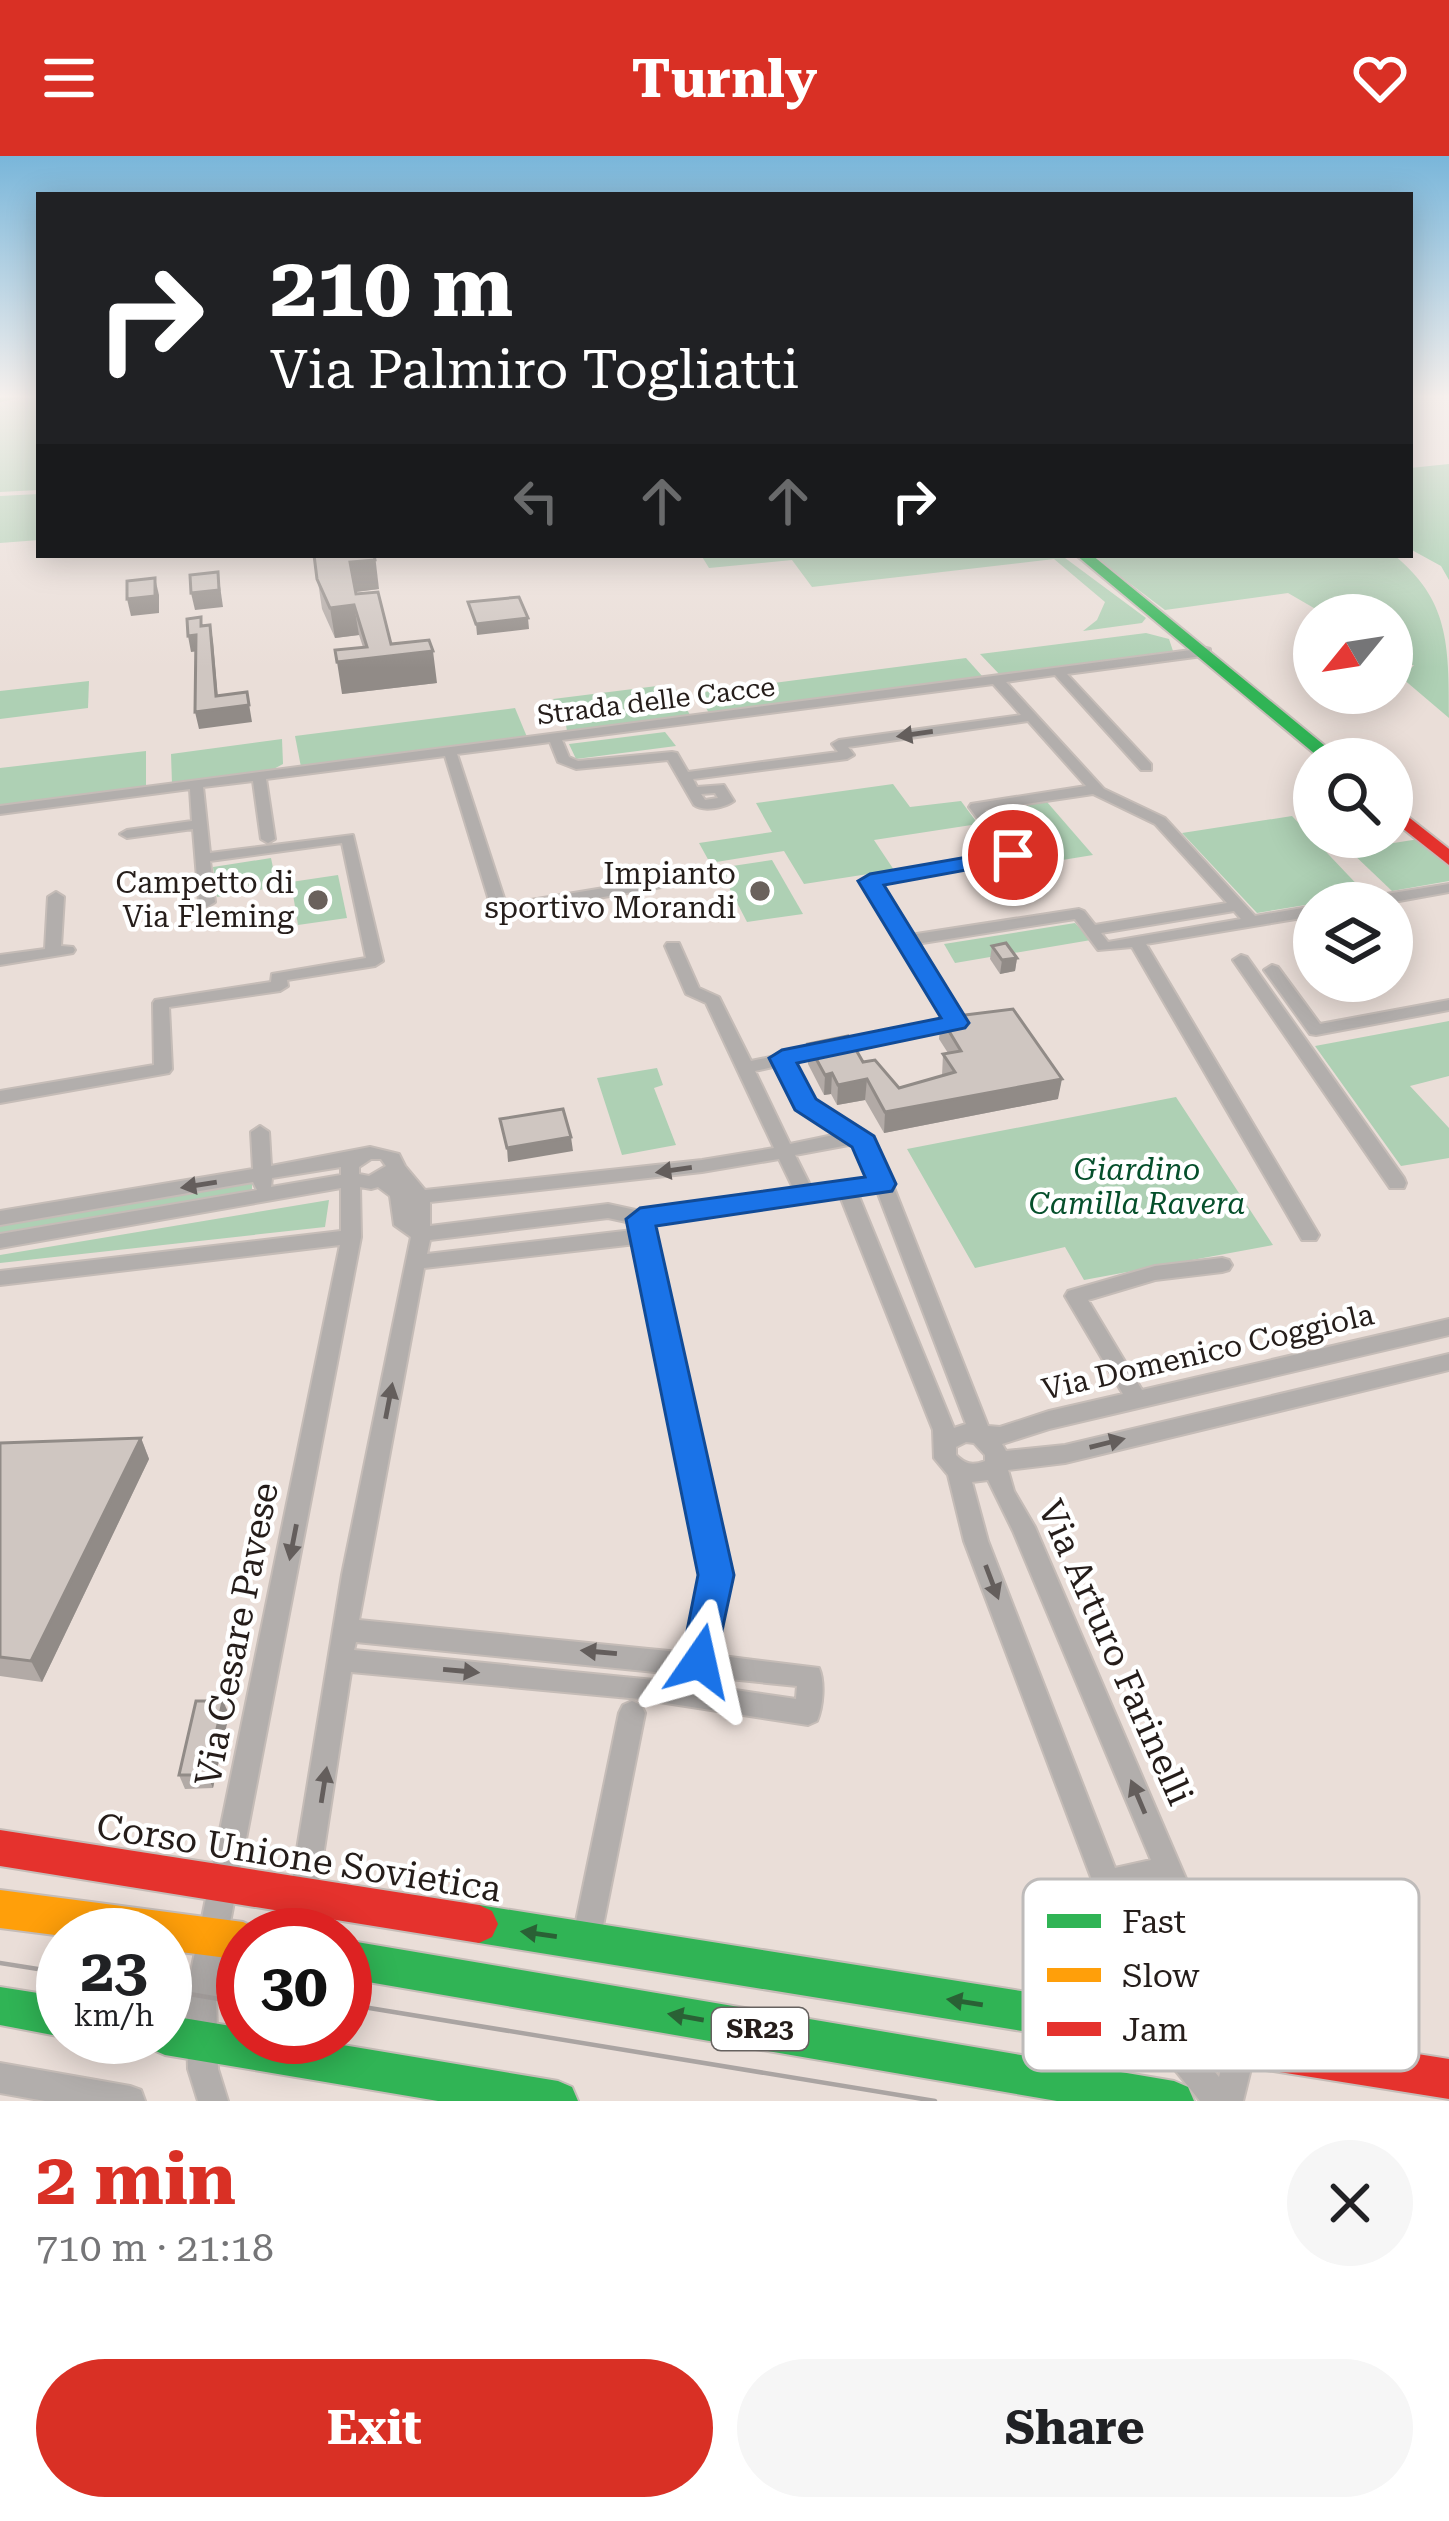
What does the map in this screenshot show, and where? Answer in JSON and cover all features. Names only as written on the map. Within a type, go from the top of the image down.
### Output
[{"type":"street","points":[[1087,558],[1307,738]]},
{"type":"street","name":"Strada delle Cacce","points":[[0,810],[1203,650]]},
{"type":"street","points":[[1059,672],[1146,767]]},
{"type":"street","points":[[997,680],[1096,789],[1156,817],[1252,922]]},
{"type":"street","points":[[555,738],[571,764],[669,754],[690,784],[847,755],[838,744],[1030,717]]},
{"type":"street","points":[[450,752],[500,910],[713,874]]},
{"type":"street","points":[[260,777],[268,839]]},
{"type":"street","points":[[196,785],[207,902]]},
{"type":"street","points":[[744,1067],[956,1023],[870,881],[1013,855],[976,807],[1096,789]]},
{"type":"street","points":[[127,834],[200,824]]},
{"type":"street","points":[[1413,828],[1449,859]]},
{"type":"street","points":[[0,1096],[163,1070],[161,1003],[280,986],[278,977],[375,961],[348,838],[202,858]]},
{"type":"street","points":[[1413,894],[1449,888]]},
{"type":"street","points":[[0,960],[60,951],[56,898]]},
{"type":"street","points":[[1092,930],[1238,906]]},
{"type":"street","points":[[908,940],[1079,914],[1104,947],[1293,915]]},
{"type":"street","points":[[1137,941],[1309,1234]]},
{"type":"street","points":[[673,946],[692,991],[713,1000],[806,1196]]},
{"type":"street","points":[[1241,960],[1397,1183]]},
{"type":"street","points":[[1273,970],[1316,1030],[1449,1005]]},
{"type":"street","points":[[782,1058],[805,1104],[859,1138]]},
{"type":"street","points":[[260,1132],[263,1185]]},
{"type":"street","points":[[355,1169],[389,1174],[420,1197],[790,1154],[838,1138],[859,1138]]},
{"type":"street","name":"Via Arturo Farinelli","points":[[859,1138],[882,1184],[980,1436],[996,1452],[993,1465],[1172,1879]]},
{"type":"street","points":[[0,1240],[355,1169],[385,1153],[404,1225],[421,1234],[608,1211],[642,1227]]},
{"type":"street","name":"Via Cesare Pavese","points":[[213,2101],[202,2068],[201,1996],[351,1237],[355,1169]]},
{"type":"street","points":[[416,1262],[882,1184]]},
{"type":"street","points":[[0,1219],[263,1185]]},
{"type":"street","points":[[848,1192],[948,1441],[945,1458],[958,1471],[976,1541],[1104,1879]]},
{"type":"street","points":[[304,1908],[345,1660],[354,1575],[421,1234],[420,1197]]},
{"type":"street","points":[[642,1227],[716,1575],[694,1694]]},
{"type":"street","points":[[0,1278],[351,1237]]},
{"type":"street","points":[[1138,1400],[1075,1296],[1155,1273],[1222,1265]]},
{"type":"street","name":"Via Domenico Coggiola","points":[[980,1436],[1000,1436],[1449,1327]]},
{"type":"street","points":[[958,1471],[978,1474],[993,1465],[1065,1454],[1449,1362]]},
{"type":"street","points":[[948,1441],[964,1433],[980,1436]]},
{"type":"street","points":[[345,1660],[694,1694],[808,1713],[810,1676],[700,1661],[349,1630]]},
{"type":"street","points":[[586,1941],[632,1713]]},
{"type":"street","name":"Corso Unione Sovietica","points":[[0,1848],[226,1888],[1023,2011]]},
{"type":"street","points":[[1128,1879],[1168,1870]]},
{"type":"street","points":[[0,1910],[216,1937]]},
{"type":"street","name":"SR23","points":[[372,1964],[1174,2101]]},
{"type":"street","points":[[0,2006],[36,2012]]},
{"type":"street","points":[[192,2039],[216,2042]]},
{"type":"street","points":[[365,2064],[558,2101]]},
{"type":"street","points":[[1197,2071],[1224,2101]]},
{"type":"street","points":[[1224,2101],[1233,2071]]},
{"type":"street","name":"Corso Unione Sovietica","points":[[1402,2071],[1449,2079]]},
{"type":"street","points":[[0,2078],[130,2101]]},
{"type":"green space","points":[[0,486],[36,486],[36,490],[0,492]]},
{"type":"green space","points":[[1413,486],[1449,486],[1449,580],[1441,566],[1413,551]]},
{"type":"green space","points":[[36,494],[36,540],[0,543],[0,496]]},
{"type":"green space","points":[[703,558],[1065,558],[1146,618],[1142,623],[1083,631],[1097,620],[1105,602],[1054,559],[812,587],[792,560],[709,568]]},
{"type":"green space","points":[[1096,558],[1397,558],[1436,607],[1446,646],[1449,718],[1413,687],[1413,594],[1288,593],[1165,610]]},
{"type":"green space","points":[[1146,633],[1169,639],[1173,651],[1001,676],[980,654]]},
{"type":"green space","points":[[966,658],[983,677],[709,713],[697,693]]},
{"type":"green space","points":[[89,681],[88,708],[0,719],[0,691]]},
{"type":"green space","points":[[673,684],[690,715],[567,731],[564,713],[553,699]]},
{"type":"green space","points":[[515,708],[527,737],[301,767],[295,736]]},
{"type":"green space","points":[[665,732],[676,746],[576,759],[569,744]]},
{"type":"green space","points":[[282,739],[283,764],[270,771],[172,784],[171,754]]},
{"type":"green space","points":[[146,751],[146,787],[0,806],[0,768]]},
{"type":"green space","points":[[893,784],[910,807],[961,801],[978,824],[874,840],[894,870],[804,884],[784,851],[710,863],[699,843],[772,832],[756,803]]},
{"type":"green space","points":[[1047,802],[1093,855],[1038,864],[996,810]]},
{"type":"green space","points":[[1292,816],[1293,858],[1332,858],[1355,882],[1293,882],[1293,907],[1257,913],[1182,833]]},
{"type":"green space","points":[[1419,839],[1449,865],[1449,881],[1413,887],[1413,882],[1383,882],[1357,858],[1413,858],[1413,840]]},
{"type":"green space","points":[[271,858],[277,887],[217,897],[213,867]]},
{"type":"green space","name":"Impianto sportivo Morandi","points":[[772,860],[803,914],[747,922],[719,868]]},
{"type":"green space","name":"Campetto di Via Fleming","points":[[338,875],[347,918],[298,925],[291,882]]},
{"type":"green space","points":[[1075,923],[1091,940],[955,963],[944,944]]},
{"type":"green space","points":[[1449,1021],[1449,1076],[1410,1086],[1449,1128],[1449,1158],[1401,1166],[1315,1046]]},
{"type":"green space","points":[[657,1068],[663,1085],[654,1088],[676,1145],[622,1155],[597,1078]]},
{"type":"green space","name":"Giardino Camilla Ravera","points":[[1176,1097],[1273,1245],[1084,1280],[1065,1247],[975,1268],[907,1149]]},
{"type":"green space","points":[[252,1182],[252,1190],[0,1233],[0,1224]]},
{"type":"green space","points":[[329,1200],[325,1227],[0,1263],[0,1255]]},
{"type":"building","points":[[314,558],[375,558],[350,562],[356,594],[378,592],[391,644],[429,640],[433,651],[337,662],[335,650],[367,647],[354,605],[330,608],[317,579]]},
{"type":"building","points":[[218,572],[219,590],[191,593],[190,575]]},
{"type":"building","points":[[155,578],[155,596],[127,599],[127,581]]},
{"type":"building","points":[[519,597],[528,618],[476,624],[468,602]]},
{"type":"building","points":[[201,617],[201,626],[210,625],[216,696],[247,692],[249,705],[195,712],[196,635],[188,636],[187,619]]},
{"type":"building","points":[[1006,943],[1017,958],[1002,960],[992,946]]},
{"type":"building","points":[[1013,1009],[1062,1079],[885,1112],[867,1079],[838,1085],[832,1073],[825,1075],[808,1044],[848,1036],[863,1062],[875,1060],[899,1088],[955,1072],[943,1054],[961,1051],[941,1018]]},
{"type":"building","points":[[563,1109],[571,1137],[507,1148],[500,1119]]},
{"type":"building","points":[[141,1438],[31,1661],[0,1657],[0,1443]]},
{"type":"building","points":[[196,1701],[223,1701],[207,1775],[179,1775]]},
{"type":"tram line","points":[[0,1963],[36,1969]]},
{"type":"tram line","points":[[192,1994],[216,1998]]},
{"type":"tram line","points":[[372,2008],[935,2101]]},
{"type":"traffic: fast","points":[[1087,558],[1306,738]]},
{"type":"traffic: fast","points":[[479,1924],[1023,2011]]},
{"type":"traffic: fast","points":[[372,1964],[1174,2101]]},
{"type":"traffic: fast","points":[[0,2006],[36,2012]]},
{"type":"traffic: fast","points":[[192,2040],[558,2101]]},
{"type":"traffic: slow","points":[[0,1909],[216,1937]]},
{"type":"traffic: jam","points":[[1413,828],[1449,859]]},
{"type":"traffic: jam","points":[[0,1848],[479,1924]]},
{"type":"traffic: jam","points":[[1399,2071],[1449,2079]]},
{"type":"place","name":"Impianto sportivo Morandi","points":[[760,891]]},
{"type":"place","name":"Campetto di Via Fleming","points":[[318,900]]},
{"type":"route","points":[[700,1661],[716,1575],[640,1219],[882,1184],[868,1147],[805,1104],[782,1058],[956,1023],[954,1012],[870,881],[1013,855]]}]
